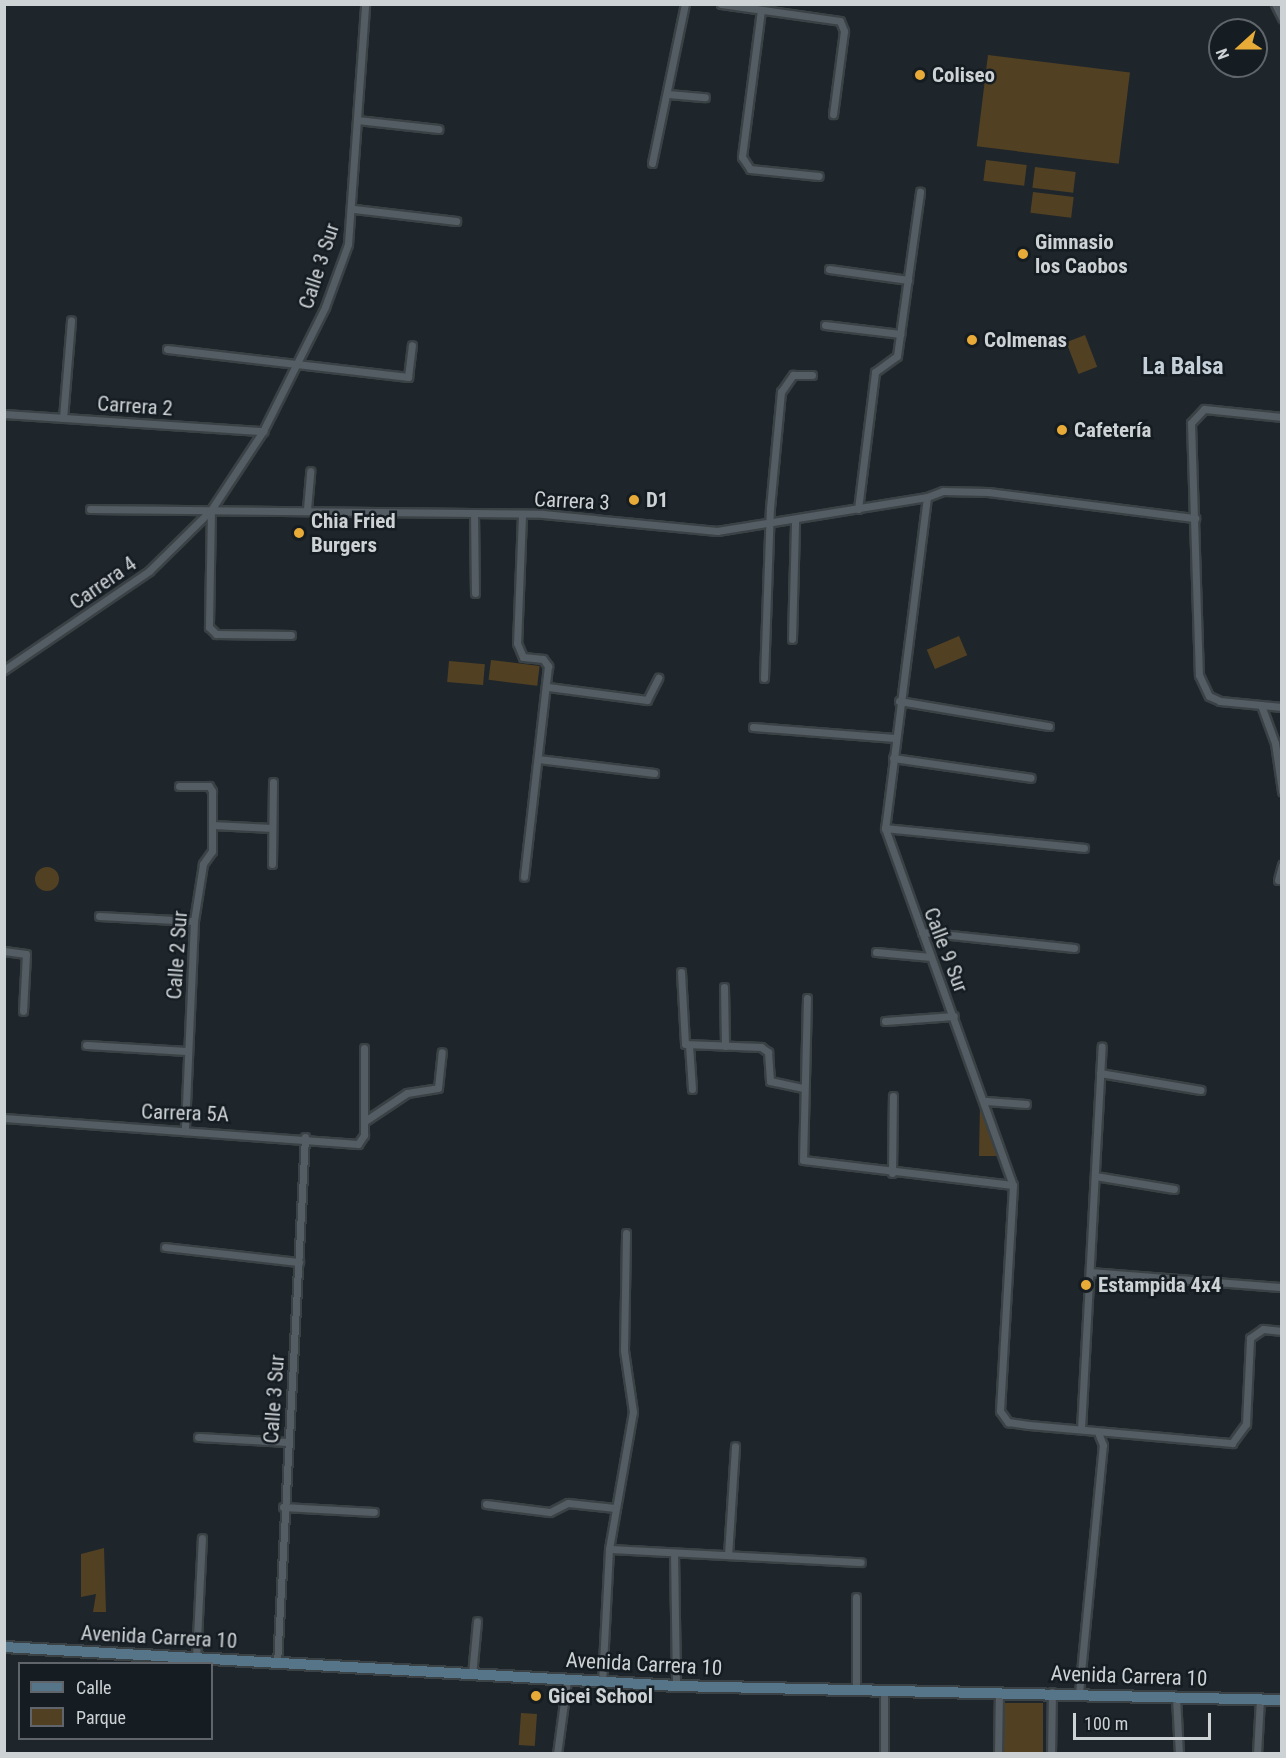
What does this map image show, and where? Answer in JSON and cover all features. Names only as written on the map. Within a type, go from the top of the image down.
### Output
[{"type":"street","name":"Calle 3 Sur","points":[[211,510],[262,431],[300,362],[348,244],[354,209],[365,4]]},
{"type":"street","points":[[652,163],[685,4]]},
{"type":"street","points":[[721,4],[840,21],[844,31],[833,114]]},
{"type":"street","points":[[1275,4],[1281,18]]},
{"type":"street","points":[[761,10],[742,157],[750,169],[819,176]]},
{"type":"street","points":[[668,94],[705,97]]},
{"type":"street","points":[[357,120],[439,129]]},
{"type":"street","points":[[858,509],[876,372],[896,359],[920,192]]},
{"type":"street","points":[[354,209],[456,221]]},
{"type":"street","points":[[829,269],[908,280]]},
{"type":"street","points":[[63,418],[71,320]]},
{"type":"street","points":[[825,325],[900,334]]},
{"type":"street","points":[[167,349],[300,362],[408,376],[412,345]]},
{"type":"street","points":[[764,678],[769,525],[783,386],[793,375],[812,375]]},
{"type":"street","points":[[1281,417],[1204,409],[1195,413],[1199,675],[1209,696],[1220,701],[1281,707]]},
{"type":"street","name":"Carrera 2","points":[[4,414],[262,431]]},
{"type":"street","points":[[307,509],[310,471]]},
{"type":"street","name":"Carrera 3","points":[[90,509],[307,509],[474,513],[717,531],[795,521],[927,497],[943,491],[988,492],[1195,518]]},
{"type":"street","name":"Calle 9 Sur","points":[[927,497],[899,701],[885,828],[986,1101],[1013,1185],[1000,1411],[1008,1422],[1082,1429]]},
{"type":"street","points":[[211,510],[209,627],[216,634],[291,635]]},
{"type":"street","name":"Carrera 4","points":[[4,670],[149,571],[211,510]]},
{"type":"street","points":[[474,513],[475,593]]},
{"type":"street","points":[[522,515],[517,643],[523,657],[546,661],[548,687],[524,876]]},
{"type":"street","points":[[792,639],[795,521]]},
{"type":"street","points":[[548,687],[647,700],[658,678]]},
{"type":"street","points":[[899,701],[1049,726]]},
{"type":"street","points":[[1261,705],[1275,743],[1281,791]]},
{"type":"street","points":[[753,727],[895,738]]},
{"type":"street","points":[[893,758],[1031,778]]},
{"type":"street","points":[[538,759],[654,773]]},
{"type":"street","points":[[272,864],[273,782]]},
{"type":"street","name":"Calle 2 Sur","points":[[179,786],[212,788],[212,851],[203,864],[194,921],[185,1128]]},
{"type":"street","points":[[212,825],[272,828]]},
{"type":"street","points":[[885,828],[1084,848]]},
{"type":"street","points":[[1278,880],[1281,866]]},
{"type":"street","points":[[99,916],[194,921]]},
{"type":"street","points":[[922,932],[1074,948]]},
{"type":"street","points":[[4,951],[26,954],[23,1011]]},
{"type":"street","points":[[876,952],[931,957]]},
{"type":"street","points":[[681,972],[681,1033],[689,1045],[692,1089]]},
{"type":"street","points":[[724,987],[725,1046]]},
{"type":"street","points":[[807,998],[803,1088],[804,1160],[892,1173],[1013,1185]]},
{"type":"street","points":[[885,1022],[954,1016]]},
{"type":"street","points":[[86,1044],[187,1051]]},
{"type":"street","points":[[689,1045],[766,1049],[770,1081],[803,1088]]},
{"type":"street","points":[[1102,1047],[1082,1429],[1099,1435],[1232,1443],[1246,1424],[1250,1338],[1263,1329],[1281,1331]]},
{"type":"street","points":[[364,1048],[365,1121]]},
{"type":"street","points":[[365,1121],[407,1093],[438,1088],[442,1052]]},
{"type":"street","points":[[1100,1073],[1201,1090]]},
{"type":"street","points":[[892,1173],[893,1096]]},
{"type":"street","points":[[986,1101],[1026,1104]]},
{"type":"street","name":"Carrera 5A","points":[[4,1118],[363,1140],[365,1121]]},
{"type":"street","points":[[21,1120],[21,1128]]},
{"type":"street","name":"Calle 3 Sur","points":[[277,1664],[305,1137]]},
{"type":"street","points":[[1095,1176],[1173,1189]]},
{"type":"street","points":[[603,1683],[609,1549],[633,1412],[624,1350],[626,1233]]},
{"type":"street","points":[[165,1248],[299,1262]]},
{"type":"street","points":[[1090,1272],[1281,1287]]},
{"type":"street","points":[[1079,1693],[1103,1445],[1099,1435]]},
{"type":"street","points":[[198,1437],[288,1442]]},
{"type":"street","points":[[728,1555],[735,1446]]},
{"type":"street","points":[[486,1504],[550,1512],[568,1503],[615,1508]]},
{"type":"street","points":[[284,1506],[374,1512]]},
{"type":"street","points":[[196,1659],[202,1538]]},
{"type":"street","points":[[609,1549],[861,1562]]},
{"type":"street","points":[[674,1553],[676,1686]]},
{"type":"street","points":[[856,1597],[856,1689]]},
{"type":"street","points":[[472,1675],[477,1621]]},
{"type":"street","name":"Avenida Carrera 10","points":[[4,1647],[603,1683],[1052,1692],[1281,1700]]},
{"type":"street","points":[[557,1754],[567,1680]]},
{"type":"street","points":[[884,1690],[884,1754]]},
{"type":"street","points":[[998,1754],[999,1692]]},
{"type":"street","points":[[1051,1754],[1052,1692]]},
{"type":"street","points":[[1176,1697],[1179,1754]]},
{"type":"street","points":[[1257,1754],[1260,1700]]},
{"type":"green space","points":[[988,55],[1130,72],[1119,164],[977,146]]},
{"type":"green space","points":[[986,160],[1027,165],[1024,186],[983,181]]},
{"type":"green space","points":[[1035,167],[1076,172],[1073,193],[1032,188]]},
{"type":"green space","points":[[1033,192],[1074,197],[1071,218],[1030,213]]},
{"type":"green space","points":[[1085,335],[1097,367],[1079,374],[1066,342]]},
{"type":"green space","points":[[959,636],[967,655],[935,669],[927,650]]},
{"type":"green space","points":[[491,660],[540,666],[537,686],[489,680]]},
{"type":"green space","points":[[449,661],[485,664],[483,685],[447,682]]},
{"type":"green space","points":[[47,867],[56,870],[59,879],[56,888],[47,891],[38,888],[35,879],[38,870]]},
{"type":"green space","points":[[980,1105],[997,1156],[979,1156]]},
{"type":"green space","points":[[104,1548],[106,1612],[93,1612],[96,1594],[81,1597],[81,1554]]},
{"type":"green space","points":[[1002,1703],[1043,1703],[1043,1753],[1002,1753]]},
{"type":"green space","points":[[521,1713],[537,1714],[535,1746],[519,1745]]},
{"type":"place","name":"Coliseo","points":[[920,75]]},
{"type":"place","name":"Gimnasio los Caobos","points":[[1023,254]]},
{"type":"place","name":"Colmenas","points":[[972,340]]},
{"type":"place","name":"Cafetería","points":[[1062,430]]},
{"type":"place","name":"D1","points":[[634,500]]},
{"type":"place","name":"Chia Fried Burgers","points":[[299,533]]},
{"type":"place","name":"Estampida 4x4","points":[[1086,1285]]},
{"type":"place","name":"Gicei School","points":[[536,1696]]},
{"type":"district","name":"La Balsa","points":[[1183,367]]}]
